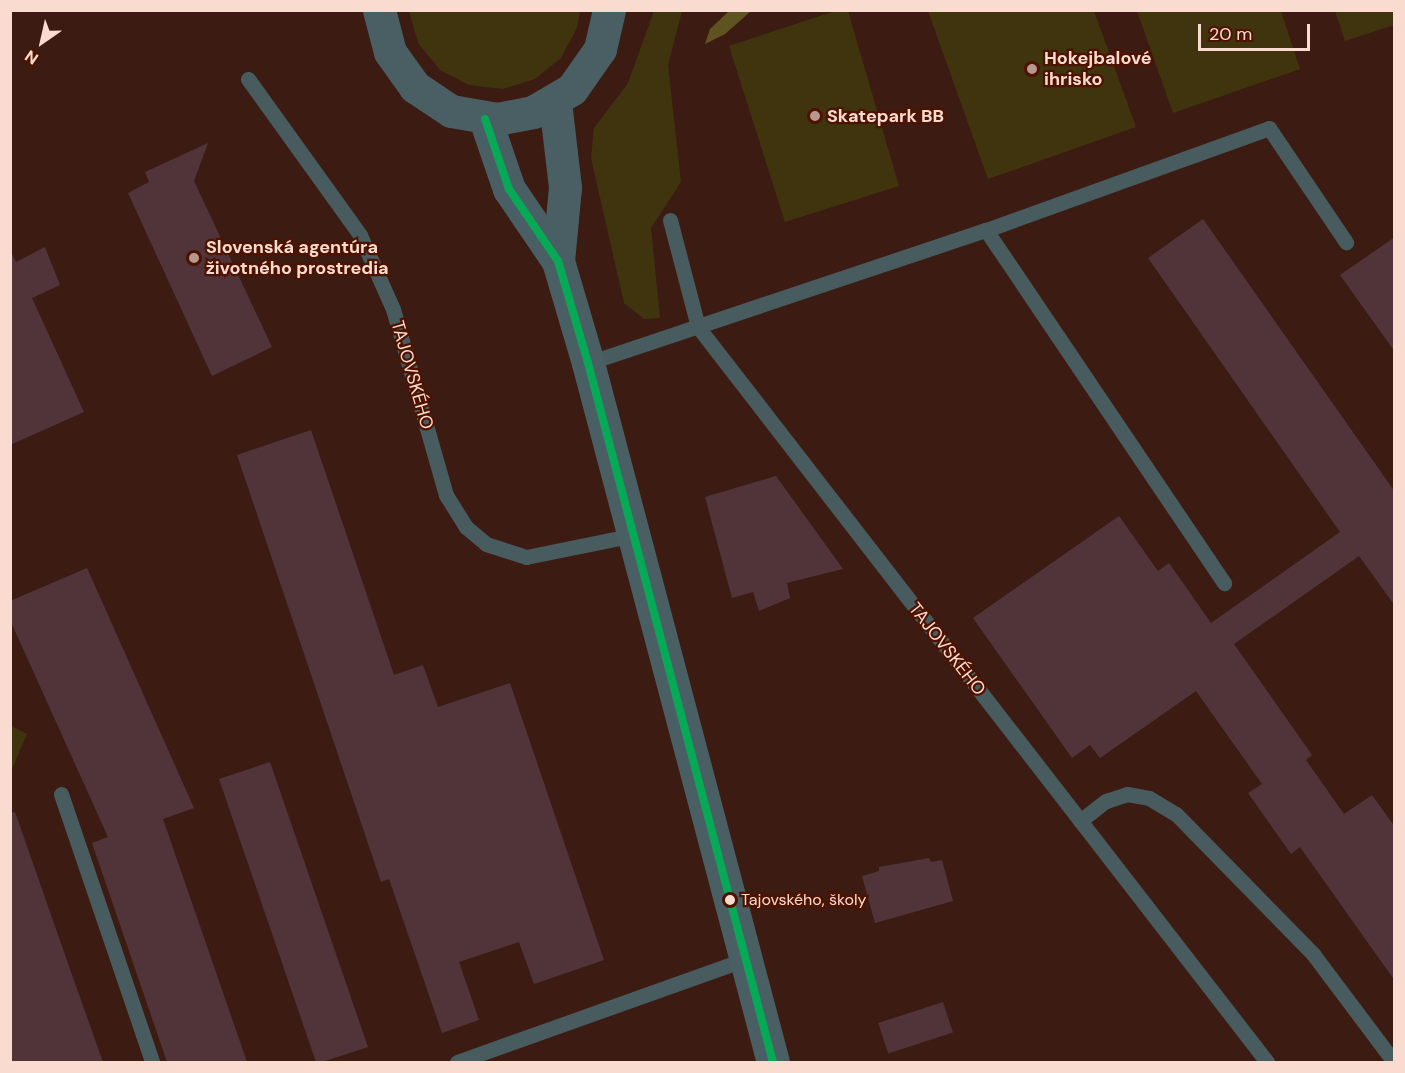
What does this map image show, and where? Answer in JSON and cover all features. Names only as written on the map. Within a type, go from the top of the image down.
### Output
[{"type":"main road","points":[[379,10],[390,52],[415,87],[451,111],[485,119],[521,116],[555,102],[591,66],[603,40],[609,10]]},
{"type":"main road","points":[[555,102],[565,187],[558,261]]},
{"type":"main road","points":[[485,119],[508,189],[558,261],[588,363],[744,960],[773,1062]]},
{"type":"lane","name":"TAJOVSKÉHO","points":[[248,79],[360,235],[393,309],[446,495],[466,527],[486,544],[526,557],[634,535]]},
{"type":"lane","points":[[588,363],[986,230],[1269,128],[1346,242]]},
{"type":"lane","points":[[670,220],[698,327]]},
{"type":"lane","points":[[986,230],[1224,583]]},
{"type":"lane","name":"TAJOVSKÉHO","points":[[698,327],[1267,1062]]},
{"type":"lane","points":[[61,794],[152,1062]]},
{"type":"lane","points":[[1080,821],[1106,801],[1127,794],[1149,798],[1176,814],[1313,954],[1394,1062]]},
{"type":"lane","points":[[457,1062],[744,960]]},
{"type":"shaded area","points":[[409,10],[580,11],[577,28],[561,58],[535,79],[503,89],[469,85],[440,70],[418,43]]},
{"type":"shaded area","points":[[654,11],[682,11],[668,65],[681,182],[651,228],[660,318],[644,319],[624,303],[591,158],[594,128],[628,83]]},
{"type":"shaded area","points":[[729,11],[751,11],[725,34],[705,44],[710,29]]},
{"type":"shaded area","name":"Skatepark BB","points":[[835,11],[848,11],[899,186],[785,222],[729,46]]},
{"type":"shaded area","name":"Hokejbalové ihrisko","points":[[928,11],[1094,11],[1136,127],[988,179]]},
{"type":"shaded area","points":[[1137,11],[1281,11],[1300,69],[1173,113]]},
{"type":"shaded area","points":[[1335,11],[1394,11],[1394,25],[1345,41]]},
{"type":"shaded area","points":[[11,726],[27,734],[11,771]]},
{"type":"building","name":"Slovenská agentúra životného prostredia","points":[[208,143],[194,181],[272,347],[212,376],[128,193],[149,182],[145,172]]},
{"type":"building","points":[[1203,219],[1395,492],[1395,606],[1359,556],[1234,644],[1312,755],[1306,760],[1344,814],[1372,795],[1395,827],[1395,981],[1300,847],[1291,854],[1248,793],[1262,784],[1196,691],[1100,758],[1090,745],[1072,758],[973,618],[1119,516],[1158,571],[1169,563],[1211,623],[1340,532],[1148,258]]},
{"type":"building","points":[[1395,237],[1395,352],[1340,275]]},
{"type":"building","points":[[45,247],[60,285],[32,298],[84,412],[10,445],[10,250],[16,262]]},
{"type":"building","points":[[311,430],[394,675],[423,665],[438,707],[510,683],[604,960],[534,984],[519,942],[459,962],[479,1020],[442,1033],[389,879],[381,882],[237,455]]},
{"type":"building","points":[[776,476],[843,569],[787,583],[790,598],[759,611],[753,592],[732,598],[705,497]]},
{"type":"building","points":[[87,568],[194,808],[163,819],[247,1062],[167,1062],[92,843],[108,837],[10,620],[10,601]]},
{"type":"building","points":[[270,762],[368,1047],[322,1062],[316,1062],[219,779]]},
{"type":"building","points":[[15,812],[103,1062],[10,1062],[10,813]]},
{"type":"building","points":[[929,858],[931,862],[942,860],[953,901],[875,923],[862,876],[879,871],[879,867]]},
{"type":"building","points":[[943,1002],[953,1032],[888,1053],[878,1023]]},
{"type":"transit line","points":[[485,119],[509,189],[558,261],[588,363],[773,1062]]},
{"type":"place","name":"Hokejbalové ihrisko","points":[[1032,69]]},
{"type":"place","name":"Skatepark BB","points":[[815,116]]},
{"type":"place","name":"Slovenská agentúra životného prostredia","points":[[194,258]]},
{"type":"place","name":"Tajovského, školy","points":[[730,900]]}]
